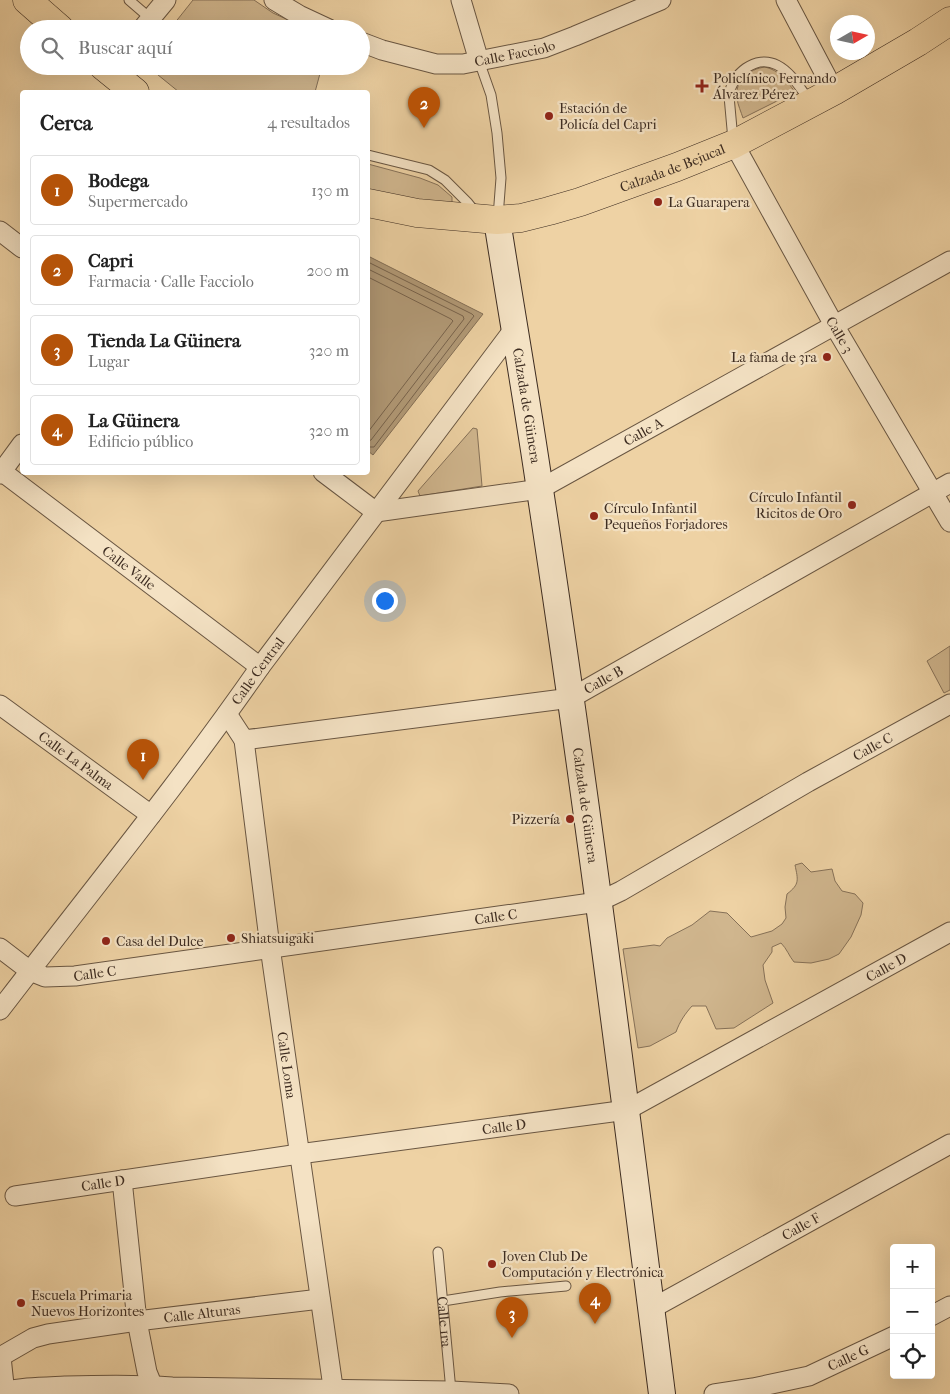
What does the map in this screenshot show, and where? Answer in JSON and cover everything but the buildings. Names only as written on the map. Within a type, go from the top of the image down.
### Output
[{"type":"main road","points":[[27,0],[50,20]]},
{"type":"main road","name":"Calzada de Bejucal","points":[[370,203],[417,213],[489,219],[521,218],[580,202],[677,168],[734,144],[918,42],[950,21]]},
{"type":"main road","points":[[116,75],[134,90]]},
{"type":"main road","name":"Calzada de Güinera","points":[[489,219],[514,330],[571,698],[627,1110],[662,1394]]},
{"type":"street","points":[[149,20],[166,0]]},
{"type":"street","points":[[274,0],[309,20]]},
{"type":"street","points":[[461,0],[479,61]]},
{"type":"street","name":"Calle Facciolo","points":[[370,45],[436,64],[463,64],[544,48],[576,36],[620,8],[661,0]]},
{"type":"street","points":[[786,0],[823,96]]},
{"type":"street","name":"Calle 3","points":[[734,144],[834,325],[950,522]]},
{"type":"street","points":[[0,231],[20,246]]},
{"type":"street","name":"Calle A","points":[[376,512],[540,489],[950,261]]},
{"type":"street","name":"Calle Central","points":[[0,1010],[151,815],[514,330]]},
{"type":"street","points":[[1,472],[20,447]]},
{"type":"street","name":"Calle Valle","points":[[1,472],[260,667]]},
{"type":"street","points":[[327,475],[376,512]]},
{"type":"street","name":"Calle B","points":[[244,740],[571,698],[950,483]]},
{"type":"street","name":"Calle C","points":[[0,948],[30,971],[45,977],[75,976],[598,902],[808,782],[950,704]]},
{"type":"street","name":"Calle La Palma","points":[[0,705],[151,815]]},
{"type":"street","points":[[227,714],[244,740]]},
{"type":"street","name":"Calle Loma","points":[[244,740],[270,947],[333,1392]]},
{"type":"street","name":"Calle D","points":[[15,1196],[299,1154],[627,1110],[950,932]]},
{"type":"street","name":"Calle F","points":[[651,1309],[950,1144]]},
{"type":"street","points":[[122,1180],[137,1322],[147,1372],[154,1390]]},
{"type":"street","name":"Calle Alturas","points":[[0,1357],[33,1338],[48,1334],[320,1299]]},
{"type":"street","points":[[935,1314],[950,1306]]},
{"type":"street","name":"Calle G","points":[[714,1394],[808,1376],[890,1338]]},
{"type":"street","points":[[0,1357],[3,1393],[23,1388],[120,1384],[154,1390],[172,1387],[333,1392],[451,1391],[509,1394]]},
{"type":"lane","points":[[129,0],[143,20]]},
{"type":"lane","points":[[370,155],[429,170],[445,180],[468,203],[489,219],[501,178],[491,95],[479,61]]},
{"type":"lane","points":[[734,144],[729,96],[730,88],[732,81],[738,74],[752,64],[768,62],[777,65],[793,79],[823,96]]},
{"type":"lane","name":"Calle 1ra","points":[[438,1252],[451,1391]]},
{"type":"lane","points":[[443,1301],[500,1292],[566,1286]]},
{"type":"shaded area","points":[[193,0],[254,0],[273,13],[288,20],[177,20]]},
{"type":"shaded area","points":[[765,67],[779,73],[795,92],[743,118],[737,99],[740,81],[753,70]]},
{"type":"shaded area","points":[[158,75],[320,75],[316,90],[177,90]]},
{"type":"shaded area","points":[[370,165],[420,178],[438,185],[452,197],[452,206],[370,195]]},
{"type":"shaded area","points":[[473,428],[477,429],[482,486],[420,496],[418,491]]},
{"type":"shaded area","points":[[950,646],[950,690],[944,693],[927,661]]},
{"type":"shaded area","points":[[802,863],[811,872],[832,869],[835,881],[842,891],[855,894],[863,903],[861,915],[851,937],[839,954],[829,959],[811,963],[794,962],[781,943],[772,947],[772,952],[763,965],[765,980],[773,1003],[734,1028],[716,1029],[706,1006],[692,1006],[679,1024],[676,1032],[650,1046],[638,1048],[623,949],[660,946],[667,938],[692,925],[710,911],[727,913],[751,937],[772,931],[782,924],[786,918],[787,894],[797,881],[795,865]]},
{"type":"water","points":[[370,257],[483,314],[373,455],[370,453]]},
{"type":"place","name":"Policlínico Fernando Álvarez Pérez","points":[[702,86]]},
{"type":"place","name":"Estación de Policía del Capri","points":[[549,116]]},
{"type":"place","name":"Capri","points":[[424,128]]},
{"type":"place","name":"La Guarapera","points":[[658,202]]},
{"type":"place","name":"La fama de 3ra","points":[[827,357]]},
{"type":"place","name":"Círculo Infantil Ricitos de Oro","points":[[852,505]]},
{"type":"place","name":"Círculo Infantil Pequeños Forjadores","points":[[594,516]]},
{"type":"place","name":"Bodega","points":[[143,780]]},
{"type":"place","name":"Pizzería","points":[[570,819]]},
{"type":"place","name":"Shiatsuigaki","points":[[231,938]]},
{"type":"place","name":"Casa del Dulce","points":[[106,941]]},
{"type":"place","name":"Joven Club De Computación y Electrónica","points":[[492,1264]]},
{"type":"place","name":"Escuela Primaria Nuevos Horizontes","points":[[21,1303]]},
{"type":"place","name":"La Güinera","points":[[595,1324]]},
{"type":"place","name":"Tienda La Güinera","points":[[512,1338]]}]
